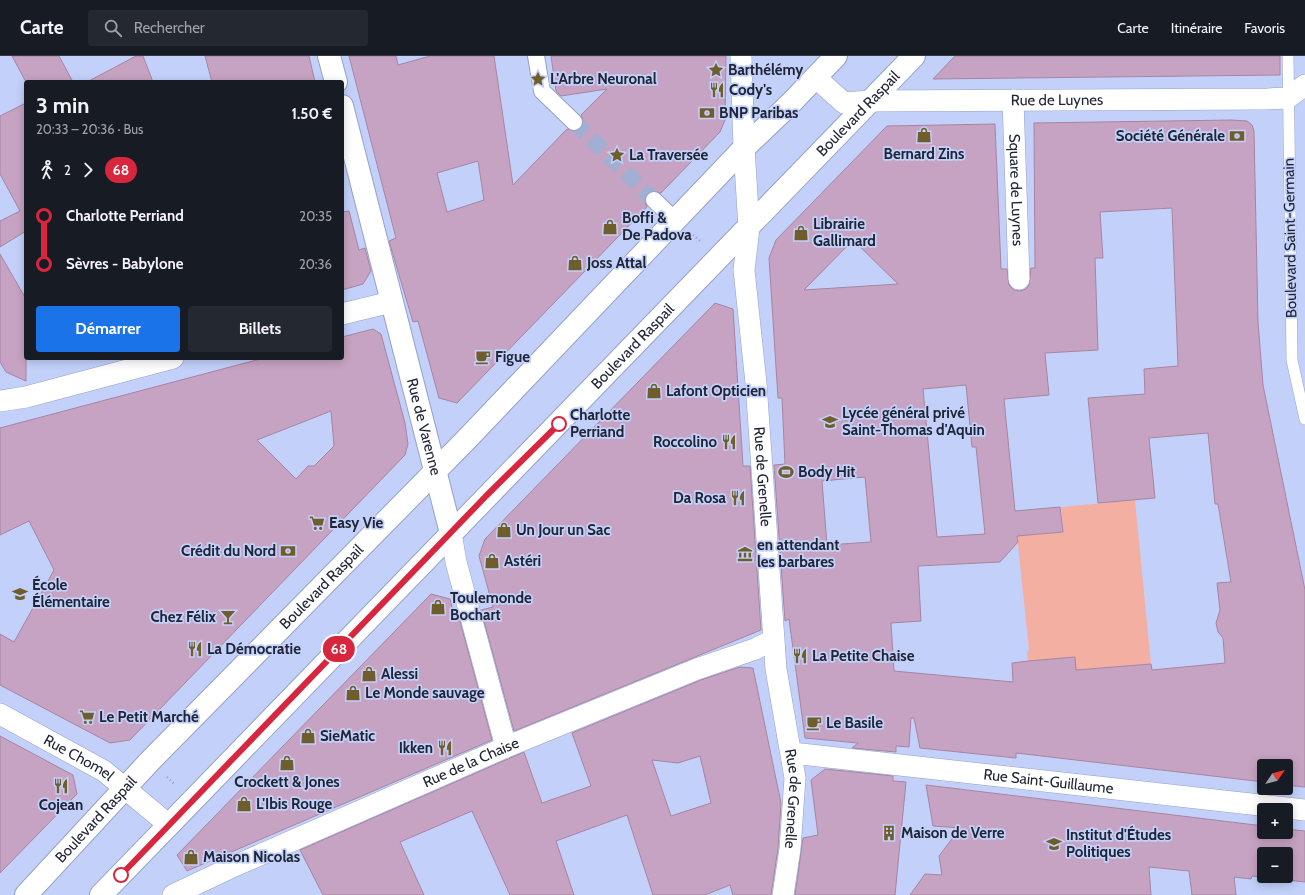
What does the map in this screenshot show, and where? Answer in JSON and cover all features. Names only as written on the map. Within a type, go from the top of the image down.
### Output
[{"type":"main road","points":[[329,56],[335,80]]},
{"type":"main road","name":"Boulevard Raspail","points":[[26,895],[125,788],[435,471],[744,148],[836,56]]},
{"type":"main road","name":"Boulevard Raspail","points":[[106,894],[169,825],[914,56]]},
{"type":"main road","name":"Rue de Varenne","points":[[344,114],[451,533]]},
{"type":"street","points":[[536,56],[542,91],[574,122]]},
{"type":"street","name":"Rue de Grenelle","points":[[741,56],[744,148],[749,228],[744,270],[756,383],[776,669],[792,753],[795,778],[790,849],[783,895]]},
{"type":"street","name":"Rue de Luynes","points":[[815,78],[844,103],[870,101],[1288,98]]},
{"type":"street","points":[[1288,98],[1305,85]]},
{"type":"street","name":"Square de Luynes","points":[[1013,100],[1019,279]]},
{"type":"street","points":[[654,200],[675,220]]},
{"type":"street","points":[[344,314],[391,302]]},
{"type":"street","points":[[0,401],[26,397],[165,360]]},
{"type":"street","name":"Rue de Varenne","points":[[451,533],[456,562],[506,747]]},
{"type":"street","name":"Rue de la Chaise","points":[[173,895],[230,868],[506,747],[697,669],[755,649],[774,640]]},
{"type":"street","name":"Rue Chomel","points":[[0,714],[104,771],[169,825]]},
{"type":"street","name":"Rue Saint-Guillaume","points":[[792,753],[1305,810]]},
{"type":"lane","name":"Boulevard Saint-Germain","points":[[1288,56],[1292,360],[1305,419]]},
{"type":"path","points":[[692,233],[702,243]]},
{"type":"path","points":[[165,775],[180,789]]},
{"type":"shaded area","points":[[1135,500],[1151,664],[1076,670],[1075,658],[1028,662],[1027,651],[1029,650],[1017,536],[1063,532],[1061,507]]},
{"type":"building","points":[[12,56],[59,56],[72,80],[25,80]]},
{"type":"building","points":[[136,56],[143,56],[152,80],[91,80]]},
{"type":"building","points":[[205,56],[309,56],[315,80],[211,80]]},
{"type":"building","points":[[349,56],[396,56],[398,65],[430,56],[494,56],[513,185],[567,129],[576,131],[581,128],[583,120],[581,115],[607,89],[561,96],[556,91],[551,56],[726,56],[725,120],[720,132],[661,193],[652,191],[647,194],[645,202],[647,207],[457,403],[439,398],[418,321],[413,322],[389,241],[396,238]],"holes":[[[478,161],[484,200],[447,212],[437,173]]]},
{"type":"building","points":[[955,56],[1280,56],[1280,75],[933,79]]},
{"type":"building","points":[[24,104],[24,232],[0,247],[0,221],[20,211],[0,174],[0,116]]},
{"type":"building","points":[[1232,120],[1247,121],[1252,125],[1254,131],[1258,322],[1263,385],[1305,590],[1305,787],[1293,786],[1293,759],[1257,759],[1257,781],[1016,753],[1016,758],[920,748],[914,718],[911,718],[909,747],[896,746],[896,752],[852,748],[858,743],[805,738],[789,619],[785,621],[774,465],[785,464],[782,398],[778,398],[769,258],[776,240],[887,126],[995,124],[1001,269],[1007,269],[1009,285],[1014,290],[1020,291],[1026,289],[1029,285],[1031,268],[1035,268],[1034,123]],"holes":[[[1172,208],[1178,366],[1144,369],[1145,394],[1088,398],[1098,503],[1155,498],[1149,438],[1208,433],[1215,504],[1218,504],[1231,582],[1217,583],[1220,610],[1216,623],[1218,632],[1223,638],[1225,663],[1152,670],[1151,664],[1076,670],[1075,657],[1028,661],[1012,663],[1013,682],[894,671],[891,623],[921,621],[918,566],[1000,562],[1018,542],[1017,536],[1063,532],[1060,507],[1015,511],[1004,399],[1049,395],[1045,353],[1098,350],[1095,258],[1103,258],[1100,212]],[[853,240],[898,284],[804,290]],[[966,385],[972,447],[976,447],[985,534],[937,537],[923,389]],[[865,477],[871,542],[827,545],[822,481]]]},
{"type":"building","points":[[349,211],[359,250],[365,248],[371,271],[363,284],[344,289],[344,212]]},
{"type":"building","points":[[0,254],[24,296],[24,360],[26,360],[26,381],[6,372],[0,362]]},
{"type":"building","points":[[715,303],[733,309],[743,466],[750,466],[761,630],[514,731],[481,610],[493,607],[479,556],[485,539]]},
{"type":"building","points":[[373,329],[381,334],[405,423],[408,444],[405,455],[130,740],[110,743],[0,685],[0,634],[14,642],[54,570],[29,521],[0,535],[0,428],[256,360],[344,360],[344,336]],"holes":[[[331,411],[334,446],[314,466],[308,466],[296,479],[257,440]]]},
{"type":"building","points":[[431,594],[450,599],[454,615],[458,614],[492,740],[187,871],[177,855]]},
{"type":"building","points":[[740,667],[753,668],[781,803],[778,848],[771,895],[733,895],[730,885],[705,895],[653,895],[627,815],[556,841],[574,895],[510,895],[472,811],[400,842],[424,895],[323,895],[300,850],[524,752],[542,803],[591,786],[572,733],[701,680]],"holes":[[[700,756],[711,803],[671,816],[652,760],[678,763]]]},
{"type":"building","points":[[0,736],[73,775],[77,794],[0,873]]},
{"type":"building","points":[[825,769],[893,776],[893,781],[906,782],[895,895],[795,895],[803,838],[818,835],[811,780]]},
{"type":"building","name":"Institut d'Études Politiques","points":[[926,785],[1257,825],[1257,839],[1293,839],[1293,830],[1305,831],[1305,882],[1293,881],[1293,847],[1257,847],[1257,877],[1252,876],[1251,879],[1234,877],[1236,895],[1192,895],[1189,871],[1149,867],[1151,895],[910,895],[925,874],[942,875],[939,856],[960,828],[933,826]]},
{"type":"tunnel","points":[[574,122],[654,200]]},
{"type":"bus line","name":"68","points":[[121,875],[486,496],[559,424]]},
{"type":"place","name":"Barthélémy","points":[[716,70]]},
{"type":"place","name":"L'Arbre Neuronal","points":[[538,79]]},
{"type":"place","name":"Cody's","points":[[717,90]]},
{"type":"place","name":"BNP Paribas","points":[[707,113]]},
{"type":"place","name":"Bernard Zins","points":[[924,135]]},
{"type":"place","name":"Société Générale","points":[[1237,136]]},
{"type":"place","name":"La Traversée","points":[[617,155]]},
{"type":"place","name":"Boffi & De Padova","points":[[610,227]]},
{"type":"place","name":"Librairie Gallimard","points":[[801,233]]},
{"type":"place","name":"Joss Attal","points":[[575,263]]},
{"type":"place","name":"Figue","points":[[483,357]]},
{"type":"place","name":"Lafont Opticien","points":[[654,391]]},
{"type":"place","name":"Lycée général privé Saint-Thomas d'Aquin","points":[[830,422]]},
{"type":"place","name":"Charlotte Perriand","points":[[559,424]]},
{"type":"place","name":"Roccolino","points":[[729,442]]},
{"type":"place","name":"Body Hit","points":[[786,472]]},
{"type":"place","name":"Da Rosa","points":[[738,498]]},
{"type":"place","name":"Easy Vie","points":[[317,523]]},
{"type":"place","name":"Un Jour un Sac","points":[[504,530]]},
{"type":"place","name":"Crédit du Nord","points":[[288,551]]},
{"type":"place","name":"en attendant les barbares","points":[[745,554]]},
{"type":"place","name":"Astéri","points":[[492,561]]},
{"type":"place","name":"École Élémentaire","points":[[20,594]]},
{"type":"place","name":"Toulemonde Bochart","points":[[438,607]]},
{"type":"place","name":"Chez Félix","points":[[228,617]]},
{"type":"place","name":"La Démocratie","points":[[195,649]]},
{"type":"place","name":"La Petite Chaise","points":[[800,656]]},
{"type":"place","name":"Alessi","points":[[369,674]]},
{"type":"place","name":"Le Monde sauvage","points":[[353,693]]},
{"type":"place","name":"Le Petit Marché","points":[[87,717]]},
{"type":"place","name":"Le Basile","points":[[814,723]]},
{"type":"place","name":"SieMatic","points":[[308,736]]},
{"type":"place","name":"Ikken","points":[[445,748]]},
{"type":"place","name":"Crockett & Jones","points":[[287,763]]},
{"type":"place","name":"Cojean","points":[[61,786]]},
{"type":"place","name":"L'Ibis Rouge","points":[[244,804]]},
{"type":"place","name":"Maison de Verre","points":[[889,833]]},
{"type":"place","name":"Institut d'Études Politiques","points":[[1054,844]]},
{"type":"place","name":"Maison Nicolas","points":[[191,857]]}]
